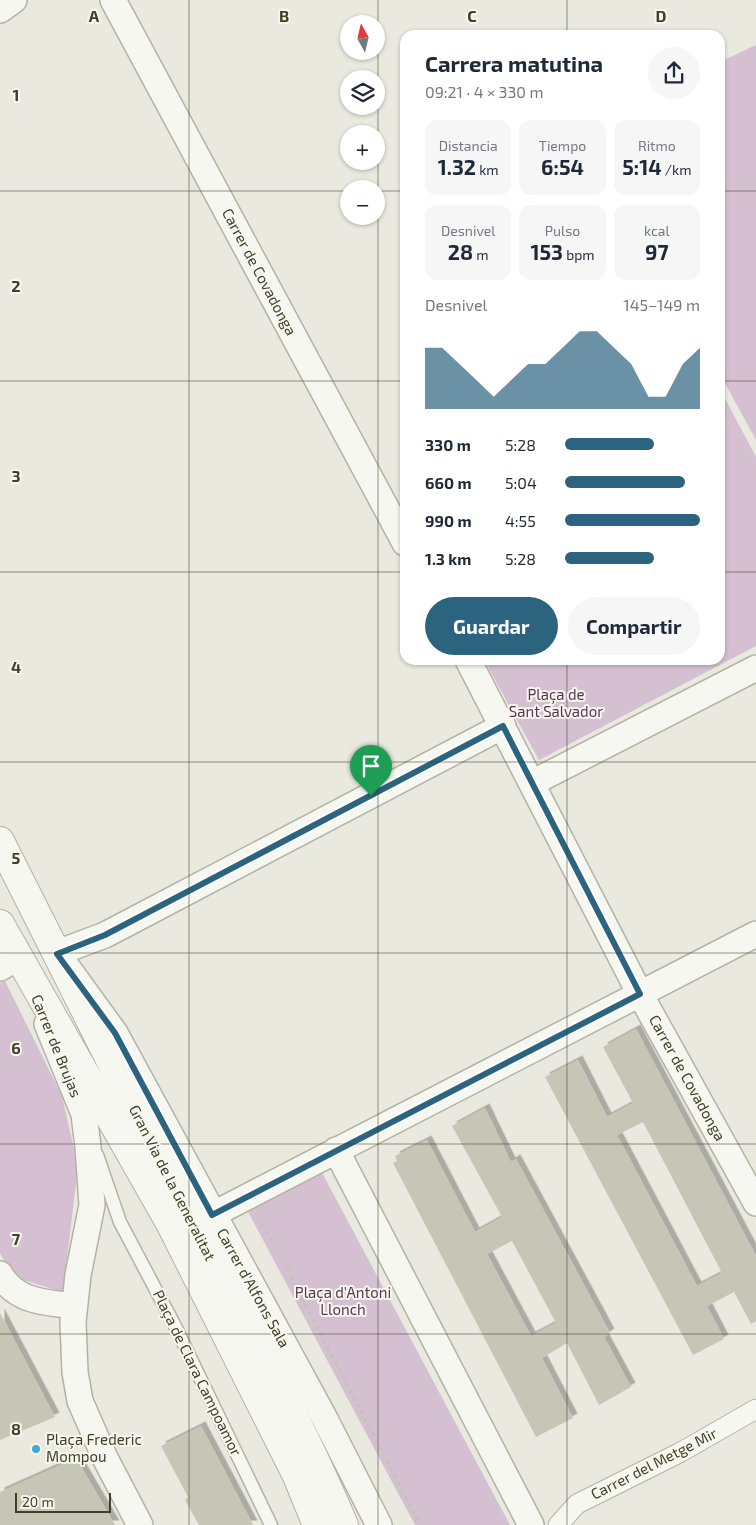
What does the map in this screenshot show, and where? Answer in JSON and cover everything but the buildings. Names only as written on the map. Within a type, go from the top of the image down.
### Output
[{"type":"street","points":[[0,10],[14,0]]},
{"type":"street","name":"Carrer de Covadonga","points":[[113,0],[400,534]]},
{"type":"street","name":"Carrer de Covadonga","points":[[471,665],[640,994],[756,1203]]},
{"type":"street","points":[[532,783],[756,668]]},
{"type":"street","points":[[57,954],[105,935],[503,726]]},
{"type":"street","name":"Gran Via de la Generalitat","points":[[0,841],[326,1484],[344,1525]]},
{"type":"street","name":"Gran Via de la Generalitat","points":[[0,924],[16,968],[74,1050],[170,1223],[289,1459],[317,1525]]},
{"type":"street","points":[[212,1215],[756,934]]},
{"type":"street","name":"Carrer d'Alfons Sala","points":[[57,954],[115,1033],[212,1215],[325,1419],[379,1525]]},
{"type":"street","name":"Carrer de Brujas","points":[[16,968],[84,1114],[92,1205],[73,1306],[72,1344],[80,1401],[105,1458],[140,1525]]},
{"type":"street","points":[[336,1150],[531,1525]]},
{"type":"street","points":[[0,1274],[11,1290],[22,1296],[40,1302],[73,1306]]},
{"type":"street","name":"Carrer del Metge Mir","points":[[558,1525],[577,1504],[681,1452],[756,1409]]},
{"type":"lane","name":"Carrer de Brujas","points":[[84,1114],[120,1222]]},
{"type":"lane","name":"Plaça de Clara Campoamor","points":[[120,1222],[174,1326],[271,1525]]},
{"type":"path","points":[[262,1224],[273,1241]]},
{"type":"path","points":[[287,1269],[420,1525]]},
{"type":"green space","points":[[756,45],[756,440],[725,383],[725,60]]},
{"type":"green space","name":"Plaça de Sant Salvador","points":[[725,398],[756,457],[756,646],[725,662]]},
{"type":"green space","name":"Plaça de Sant Salvador","points":[[487,665],[720,665],[539,760]]},
{"type":"green space","points":[[5,981],[62,1096],[78,1167],[63,1292],[13,1277],[0,1253],[0,983]]},
{"type":"green space","name":"Plaça d'Antoni Llonch","points":[[320,1169],[510,1525],[415,1525],[246,1208]]},
{"type":"place","name":"Plaça Frederic Mompou","points":[[36,1449]]},
{"type":"route","points":[[503,726],[640,994],[212,1215],[115,1033],[57,954],[105,935],[371,796],[503,726]]}]
